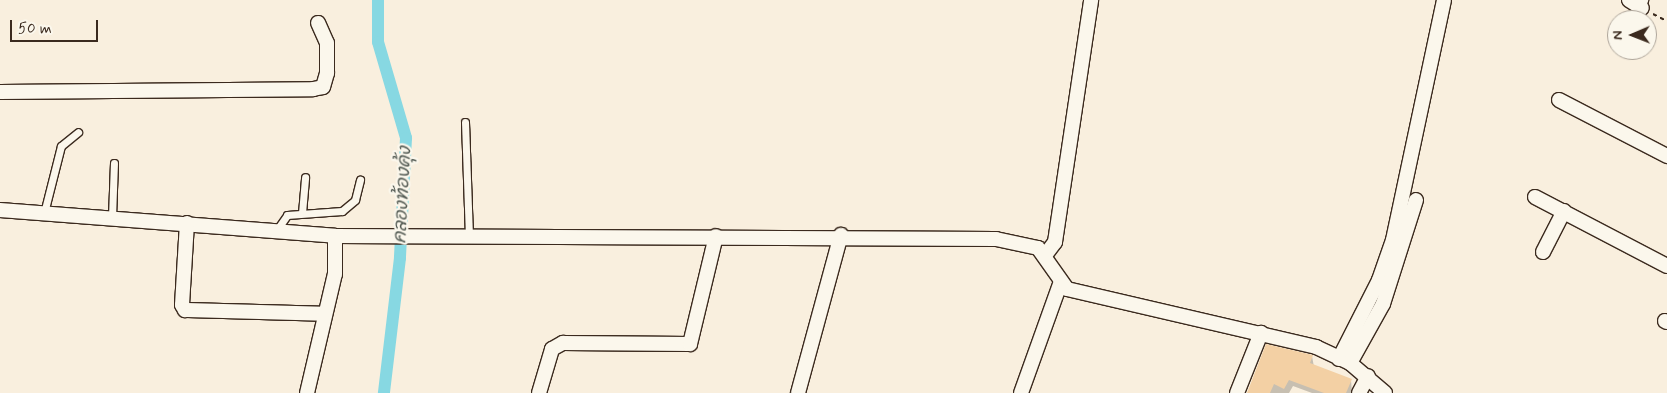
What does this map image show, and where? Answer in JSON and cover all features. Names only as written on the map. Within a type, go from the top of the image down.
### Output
[{"type":"street","points":[[1046,254],[1055,242],[1091,0]]},
{"type":"street","points":[[1345,361],[1379,280],[1393,240],[1444,0]]},
{"type":"street","points":[[1629,0],[1641,9]]},
{"type":"street","points":[[0,92],[313,90],[323,87],[328,73],[327,43],[318,23]]},
{"type":"street","points":[[1559,100],[1667,156]]},
{"type":"street","points":[[1535,197],[1667,266]]},
{"type":"street","points":[[1345,361],[1384,304],[1416,200]]},
{"type":"street","points":[[0,210],[112,217],[335,236],[389,234],[841,235],[996,239],[1030,244],[1046,254],[1060,284],[1021,393]]},
{"type":"street","points":[[1544,252],[1564,211]]},
{"type":"street","points":[[187,224],[182,305],[185,310],[325,314]]},
{"type":"street","points":[[798,393],[841,235]]},
{"type":"street","points":[[307,393],[335,274],[335,236]]},
{"type":"street","points":[[539,393],[552,349],[563,343],[690,344],[716,236]]},
{"type":"street","points":[[1060,284],[1316,347],[1345,361],[1368,376],[1384,393]]},
{"type":"street","points":[[1237,393],[1261,333]]},
{"type":"street","points":[[1359,393],[1368,376]]},
{"type":"lane","points":[[465,122],[469,234]]},
{"type":"lane","points":[[44,212],[61,146],[78,132]]},
{"type":"lane","points":[[112,217],[114,163]]},
{"type":"lane","points":[[302,214],[304,177]]},
{"type":"lane","points":[[276,231],[287,215],[342,211],[355,200],[360,180]]},
{"type":"path","points":[[1641,9],[1667,21]]},
{"type":"building","points":[[1266,344],[1313,355],[1310,363],[1352,379],[1346,393],[1324,393],[1289,380],[1284,389],[1274,384],[1270,393],[1247,393]]},
{"type":"waterway","name":"คลองท้องคุ้ง","points":[[378,0],[378,42],[406,138],[400,258],[384,393]]}]
